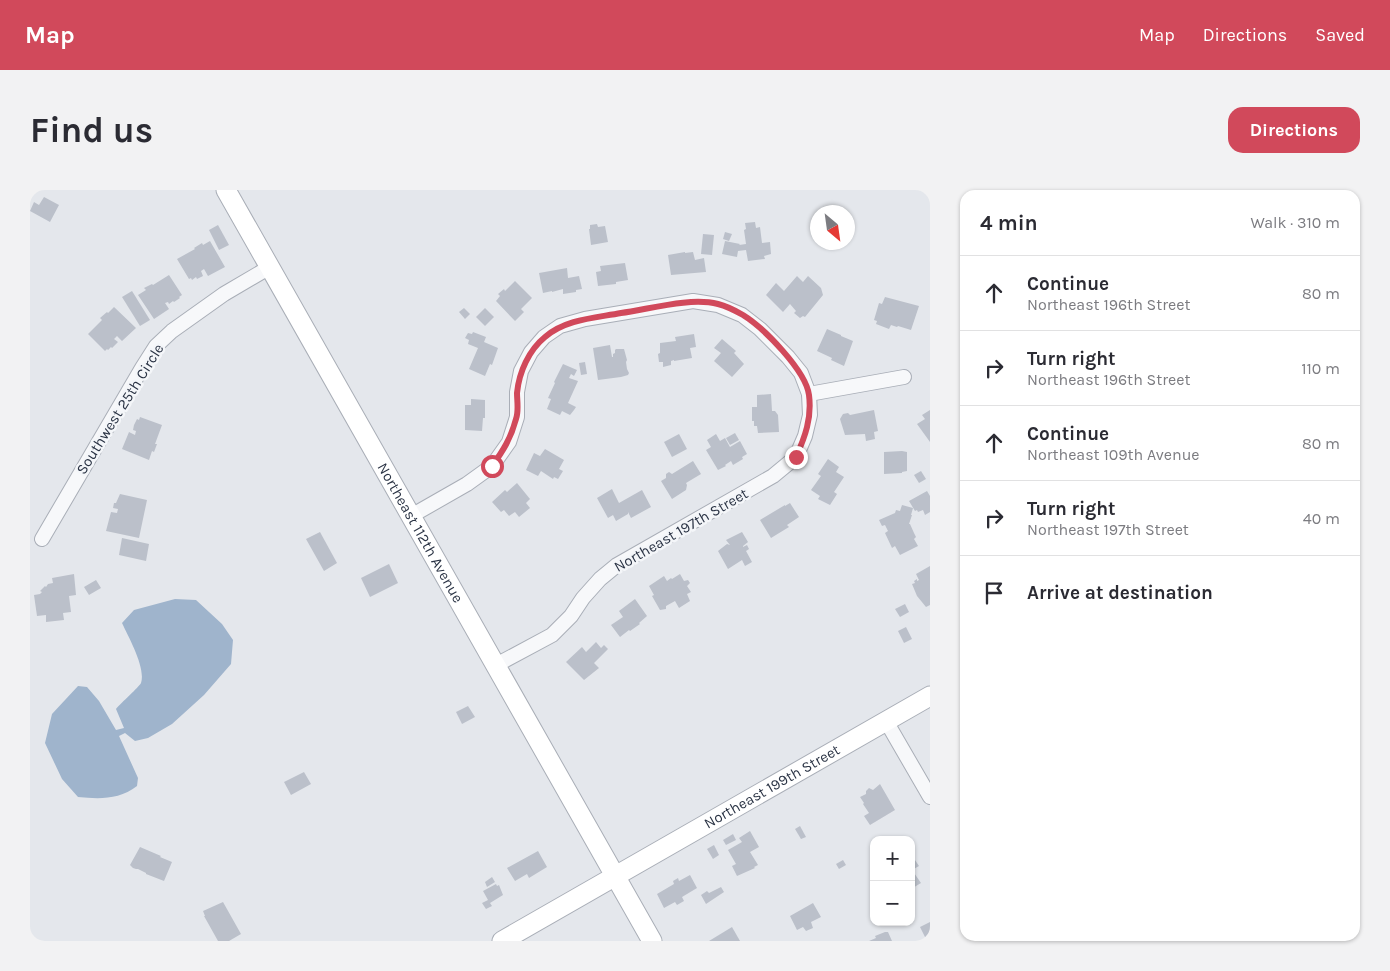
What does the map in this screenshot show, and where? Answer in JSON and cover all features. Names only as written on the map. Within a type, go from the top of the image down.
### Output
[{"type":"street","name":"Northeast 112th Avenue","points":[[226,190],[652,941]]},
{"type":"street","name":"Southwest 25th Circle","points":[[42,539],[156,346],[172,331],[204,307],[270,267]]},
{"type":"street","points":[[411,516],[467,484],[492,466],[509,442],[517,417],[521,371],[531,352],[544,337],[560,326],[584,319],[693,302],[718,304],[742,315],[760,329],[788,357],[801,374],[809,394],[904,377]]},
{"type":"street","name":"Northeast 197th Street","points":[[496,665],[552,635],[571,616],[583,598],[600,579],[617,565],[773,476],[796,457],[805,436],[810,415],[809,394]]},
{"type":"street","name":"Northeast 199th Street","points":[[502,941],[930,696]]},
{"type":"street","points":[[886,721],[930,798]]},
{"type":"water","points":[[175,599],[196,600],[222,624],[233,640],[231,664],[204,695],[172,724],[148,738],[135,741],[125,733],[119,736],[138,778],[137,786],[130,791],[116,796],[101,798],[78,797],[62,779],[45,743],[52,714],[78,686],[87,687],[99,701],[116,730],[124,728],[116,709],[140,685],[142,677],[139,661],[122,623],[134,610]]},
{"type":"building","points":[[44,197],[59,205],[50,222],[30,211],[34,202],[39,205]]},
{"type":"building","points":[[755,222],[756,228],[760,227],[762,243],[770,242],[771,254],[764,256],[765,259],[748,261],[746,250],[738,251],[737,257],[722,254],[725,241],[739,245],[746,244],[745,223]]},
{"type":"building","points":[[597,224],[598,227],[605,226],[608,242],[591,245],[590,225]]},
{"type":"building","points":[[218,225],[229,245],[219,250],[209,230]]},
{"type":"building","points":[[725,232],[732,234],[729,241],[723,239]]},
{"type":"building","points":[[703,234],[714,235],[712,255],[701,254]]},
{"type":"building","points":[[210,241],[225,267],[208,276],[204,269],[201,271],[203,276],[197,279],[196,277],[192,280],[191,278],[189,279],[177,259],[202,243],[203,245]]},
{"type":"building","points":[[693,252],[695,260],[704,258],[706,272],[671,275],[668,255]]},
{"type":"building","points":[[625,263],[628,280],[616,282],[616,284],[598,286],[596,272],[601,271],[600,266]]},
{"type":"building","points":[[567,268],[568,278],[579,276],[582,289],[563,294],[563,289],[543,293],[539,273]]},
{"type":"building","points":[[169,275],[182,295],[174,302],[165,303],[169,309],[154,319],[138,295],[146,290],[144,288]]},
{"type":"building","points":[[797,276],[803,282],[808,276],[821,288],[823,295],[805,317],[800,318],[794,313],[796,311],[790,304],[783,312],[766,295],[776,283],[784,291]]},
{"type":"building","points":[[515,281],[532,298],[521,309],[524,312],[515,321],[496,301],[500,296],[498,294],[504,289],[505,291]]},
{"type":"building","points":[[132,291],[150,320],[140,326],[122,297]]},
{"type":"building","points":[[885,297],[919,306],[911,330],[891,325],[889,329],[876,324],[877,321],[874,320],[879,303],[882,304]]},
{"type":"building","points":[[114,307],[136,328],[122,341],[117,336],[114,339],[118,342],[112,348],[105,351],[88,334],[102,320],[100,318]]},
{"type":"building","points":[[464,308],[470,314],[465,319],[459,312]]},
{"type":"building","points":[[485,308],[494,317],[485,326],[476,317]]},
{"type":"building","points":[[827,329],[853,341],[844,366],[817,351]]},
{"type":"building","points":[[473,332],[486,337],[484,342],[498,348],[492,365],[490,364],[485,376],[469,369],[478,348],[468,344],[469,340],[465,338],[468,333],[472,334]]},
{"type":"building","points":[[694,334],[696,347],[690,348],[692,358],[674,360],[671,361],[671,365],[663,367],[663,362],[659,362],[658,354],[660,353],[660,343],[676,341],[675,337]]},
{"type":"building","points":[[722,339],[736,351],[734,353],[744,364],[732,377],[714,361],[721,353],[714,348]]},
{"type":"building","points":[[610,345],[612,357],[616,349],[624,349],[629,373],[621,377],[598,380],[593,348]]},
{"type":"building","points":[[585,362],[587,374],[581,375],[579,363]]},
{"type":"building","points":[[563,364],[577,370],[574,376],[571,374],[569,378],[578,381],[568,403],[576,407],[570,415],[562,411],[560,415],[547,409],[551,399],[548,398]]},
{"type":"building","points":[[771,394],[772,411],[775,411],[778,415],[779,432],[758,433],[757,426],[754,426],[754,421],[752,421],[752,407],[757,407],[757,395]]},
{"type":"building","points":[[471,399],[485,400],[485,418],[483,418],[482,431],[465,430],[465,405],[471,405]]},
{"type":"building","points":[[874,410],[878,431],[874,432],[875,439],[866,441],[865,434],[845,435],[840,419],[843,414],[848,413],[850,415]]},
{"type":"building","points":[[930,410],[930,442],[917,424],[925,419],[922,415]]},
{"type":"building","points":[[140,417],[162,425],[155,444],[157,444],[149,460],[122,449],[129,432],[135,435],[134,425]]},
{"type":"building","points":[[735,433],[739,440],[730,445],[726,438]]},
{"type":"building","points":[[679,434],[687,449],[672,457],[664,442]]},
{"type":"building","points":[[716,434],[720,441],[725,438],[730,447],[740,441],[747,454],[733,465],[731,461],[718,470],[706,450],[711,447],[707,440]]},
{"type":"building","points":[[545,449],[564,460],[559,469],[563,471],[558,479],[554,477],[553,479],[541,471],[538,476],[526,470],[534,453],[540,456]]},
{"type":"building","points":[[884,452],[907,452],[907,471],[884,474]]},
{"type":"building","points":[[828,459],[839,467],[836,472],[844,477],[834,492],[837,494],[830,505],[818,499],[820,496],[811,490],[821,476],[818,474]]},
{"type":"building","points":[[693,461],[701,474],[686,483],[686,490],[672,499],[661,481],[666,478],[666,474],[669,472],[672,474]]},
{"type":"building","points":[[921,471],[926,479],[919,483],[914,475]]},
{"type":"building","points":[[517,483],[530,499],[526,503],[530,508],[519,517],[515,512],[509,516],[504,510],[501,512],[492,502],[505,490],[507,492]]},
{"type":"building","points":[[612,489],[619,503],[642,490],[651,507],[631,518],[628,512],[628,514],[616,521],[613,515],[608,518],[597,498]]},
{"type":"building","points":[[927,491],[930,496],[930,512],[925,515],[923,510],[915,511],[909,501]]},
{"type":"building","points":[[120,494],[147,500],[139,538],[106,531],[111,512],[117,513],[118,509],[113,508]]},
{"type":"building","points":[[790,503],[799,517],[787,525],[789,527],[771,538],[760,520]]},
{"type":"building","points":[[902,505],[913,508],[909,524],[916,537],[914,539],[918,546],[900,555],[895,546],[892,548],[885,533],[888,531],[879,520],[895,513],[896,510],[900,511]]},
{"type":"building","points":[[320,532],[337,563],[324,571],[306,539]]},
{"type":"building","points":[[742,532],[748,542],[743,547],[747,545],[749,549],[746,551],[752,562],[745,566],[742,560],[728,569],[718,551],[727,544],[730,545],[726,540]]},
{"type":"building","points":[[122,538],[149,544],[146,561],[119,555]]},
{"type":"building","points":[[389,564],[398,583],[370,597],[361,578]]},
{"type":"building","points":[[930,566],[930,605],[926,607],[917,596],[912,584],[917,579],[917,581],[919,580],[916,574]]},
{"type":"building","points":[[74,574],[76,595],[69,596],[71,612],[63,613],[64,620],[46,622],[46,615],[37,616],[34,595],[40,594],[42,592],[40,591],[45,586],[53,583],[52,578]]},
{"type":"building","points":[[680,574],[684,581],[688,580],[690,583],[687,586],[691,592],[687,594],[690,601],[679,608],[675,601],[666,606],[666,609],[660,610],[649,586],[664,576],[667,581]]},
{"type":"building","points":[[96,580],[101,588],[89,595],[84,587]]},
{"type":"building","points":[[635,599],[647,616],[640,624],[620,637],[611,625],[623,617],[619,611]]},
{"type":"building","points":[[905,604],[909,612],[900,617],[895,609]]},
{"type":"building","points":[[906,627],[912,639],[904,643],[898,631]]},
{"type":"building","points":[[596,642],[601,648],[604,645],[608,649],[594,663],[599,668],[584,680],[566,662],[582,647],[586,652]]},
{"type":"building","points":[[468,706],[475,717],[462,724],[456,712]]},
{"type":"building","points":[[304,772],[311,784],[291,795],[284,782]]},
{"type":"building","points":[[880,784],[895,810],[870,825],[864,816],[869,813],[860,797],[866,794],[869,788],[873,790]]},
{"type":"building","points":[[800,826],[806,837],[801,839],[795,829]]},
{"type":"building","points":[[750,831],[759,847],[750,852],[758,865],[737,876],[732,866],[736,864],[728,850],[742,842],[739,838]]},
{"type":"building","points":[[733,834],[736,840],[726,845],[723,840]]},
{"type":"building","points":[[714,845],[719,855],[713,859],[707,849]]},
{"type":"building","points":[[140,847],[172,862],[164,881],[130,865]]},
{"type":"building","points":[[538,851],[547,867],[529,878],[527,874],[515,881],[507,868]]},
{"type":"building","points":[[843,860],[846,865],[839,869],[836,864]]},
{"type":"building","points":[[915,860],[919,866],[915,868]]},
{"type":"building","points":[[915,874],[921,883],[915,887]]},
{"type":"building","points":[[690,875],[697,888],[682,897],[684,901],[677,905],[675,902],[664,908],[657,894],[674,884],[673,881],[678,878],[679,881]]},
{"type":"building","points":[[492,877],[495,882],[487,887],[485,882]]},
{"type":"building","points":[[496,884],[497,886],[499,885],[503,895],[490,903],[492,906],[486,909],[482,903],[488,900],[483,891]]},
{"type":"building","points":[[721,887],[724,892],[706,904],[701,895]]},
{"type":"building","points":[[223,902],[241,934],[229,941],[218,941],[203,911]]},
{"type":"building","points":[[813,903],[821,917],[811,922],[813,928],[806,931],[803,927],[797,930],[790,916]]},
{"type":"building","points":[[930,922],[930,941],[927,941],[920,927]]},
{"type":"building","points":[[732,927],[740,941],[709,941]]},
{"type":"building","points":[[888,932],[892,941],[869,941],[876,938],[875,936]]},
{"type":"route","points":[[492,466],[509,442],[517,417],[521,371],[531,352],[544,337],[560,326],[584,319],[693,302],[718,304],[742,315],[760,329],[788,357],[801,374],[809,394],[810,415],[805,436],[796,457]]}]
